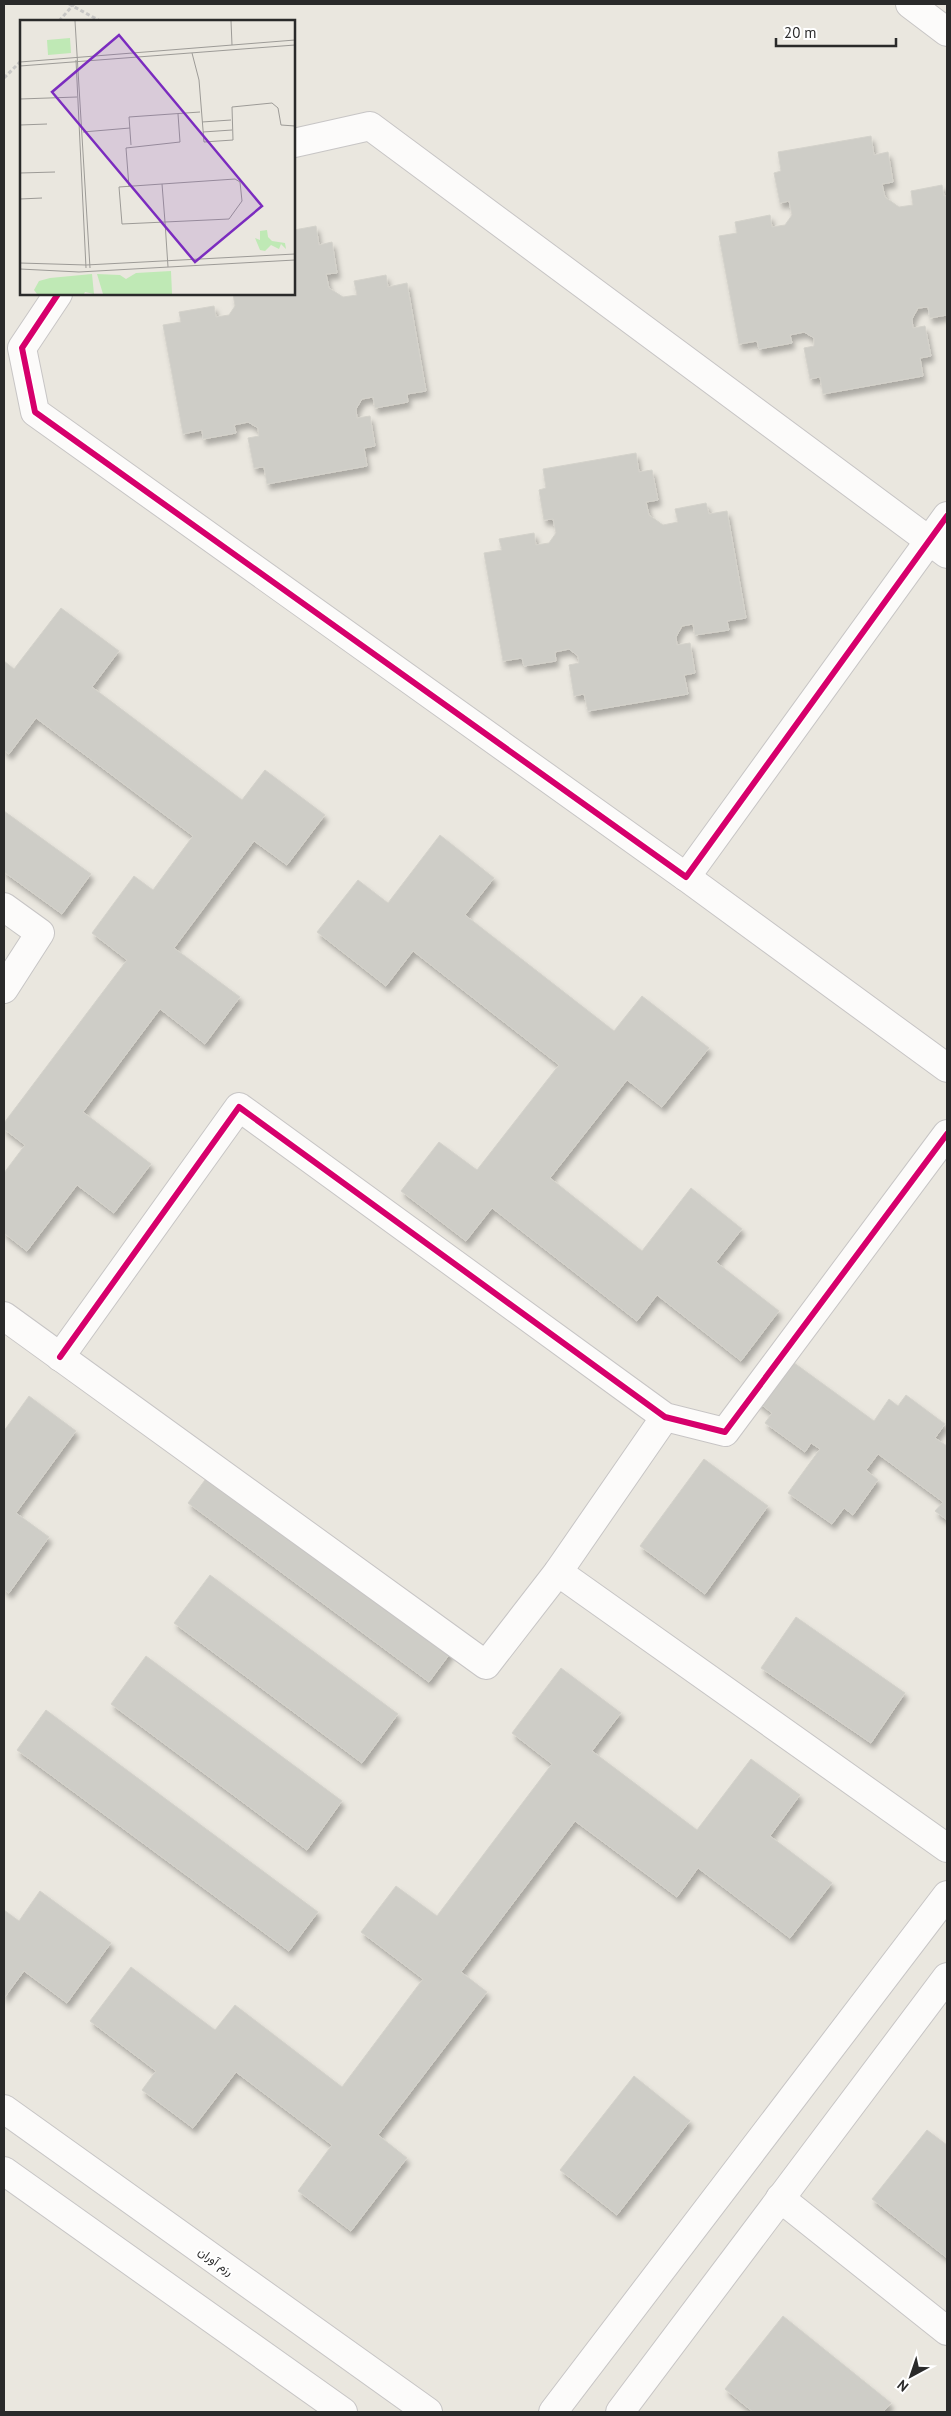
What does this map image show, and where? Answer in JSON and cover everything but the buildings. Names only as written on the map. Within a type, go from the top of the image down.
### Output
[{"type":"street","points":[[910,4],[947,32]]},
{"type":"street","points":[[295,143],[370,126],[938,547]]},
{"type":"street","points":[[57,295],[22,348],[35,412],[686,878],[947,1068]]},
{"type":"street","points":[[686,878],[938,547],[947,516]]},
{"type":"street","points":[[4,907],[40,934],[4,989]]},
{"type":"street","points":[[60,1357],[239,1106],[665,1417],[725,1432],[947,1134]]},
{"type":"street","points":[[4,1316],[486,1665],[558,1572],[665,1417]]},
{"type":"street","points":[[558,1572],[947,1848]]},
{"type":"street","points":[[553,2412],[947,1894]]},
{"type":"street","points":[[620,2412],[947,1977]]},
{"type":"street","name":"رزم آوران","points":[[4,2109],[428,2412]]},
{"type":"street","points":[[4,2170],[343,2412]]},
{"type":"street","points":[[780,2198],[947,2331]]},
{"type":"path","points":[[60,20],[72,4],[98,20]]},
{"type":"path","points":[[4,78],[20,62]]},
{"type":"cycle path","points":[[57,295],[22,348],[35,412],[686,877],[947,516]]},
{"type":"cycle path","points":[[60,1357],[239,1107],[665,1417],[725,1432],[947,1134]]}]
